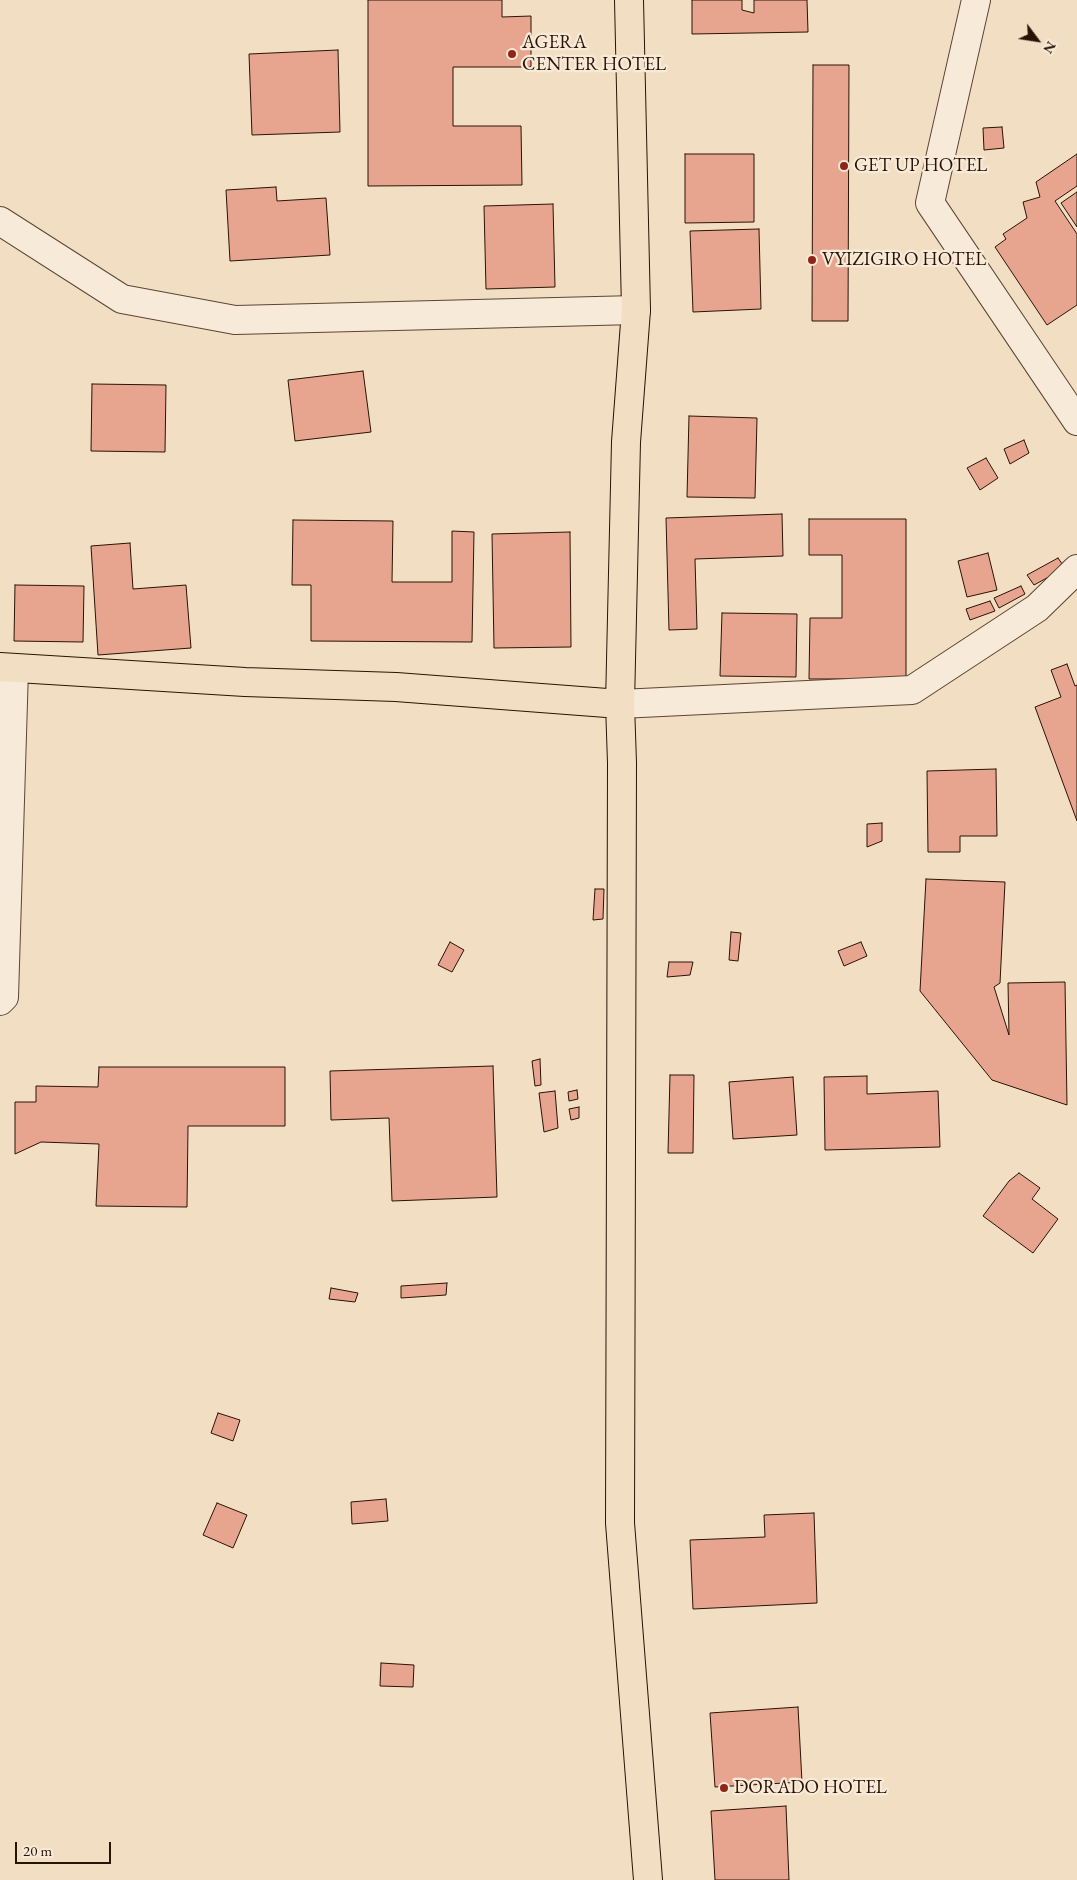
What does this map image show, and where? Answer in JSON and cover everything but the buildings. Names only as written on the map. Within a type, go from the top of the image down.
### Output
[{"type":"main road","points":[[629,0],[636,310],[626,442],[620,704],[622,773],[620,1523],[648,1880]]},
{"type":"main road","points":[[7,668],[246,682],[396,687],[620,704]]},
{"type":"street","points":[[976,0],[930,203],[1077,421]]},
{"type":"street","points":[[0,221],[122,299],[235,320],[636,310]]},
{"type":"street","points":[[620,704],[912,690],[1037,608],[1077,569]]},
{"type":"street","points":[[0,1001],[4,997],[7,668]]},
{"type":"place","name":"AGERA CENTER HOTEL","points":[[512,54]]},
{"type":"place","name":"GET UP HOTEL","points":[[844,166]]},
{"type":"place","name":"VYIZIGIRO HOTEL","points":[[812,260]]},
{"type":"place","name":"DORADO HOTEL","points":[[724,1788]]}]
